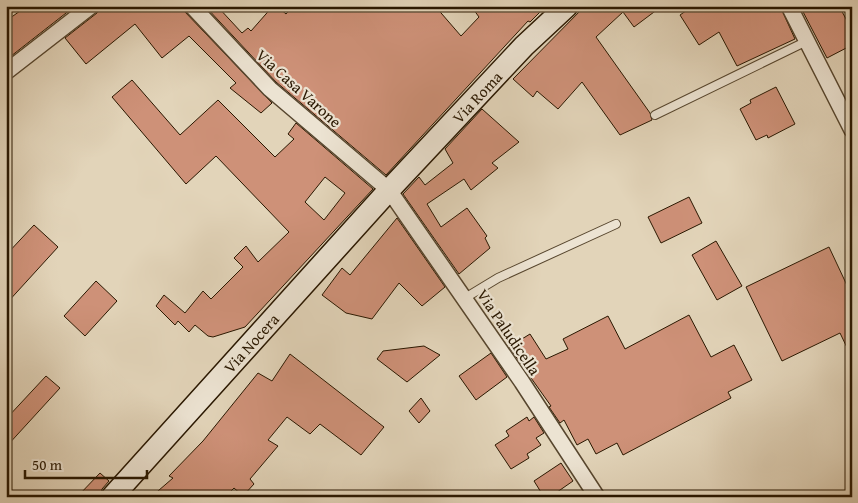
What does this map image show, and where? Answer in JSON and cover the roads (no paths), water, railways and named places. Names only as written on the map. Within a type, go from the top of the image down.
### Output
[{"type":"main road","name":"Via Roma","points":[[389,190],[518,53],[567,6]]},
{"type":"main road","name":"Via Nocera","points":[[112,497],[389,190]]},
{"type":"street","points":[[6,72],[91,6]]},
{"type":"street","name":"Via Casa Varone","points":[[192,6],[270,89],[389,190]]},
{"type":"street","points":[[789,6],[852,130]]},
{"type":"street","name":"Via Paludicella","points":[[389,190],[466,298],[597,497]]},
{"type":"lane","points":[[654,115],[808,41]]},
{"type":"lane","points":[[466,298],[505,274],[616,224]]}]
